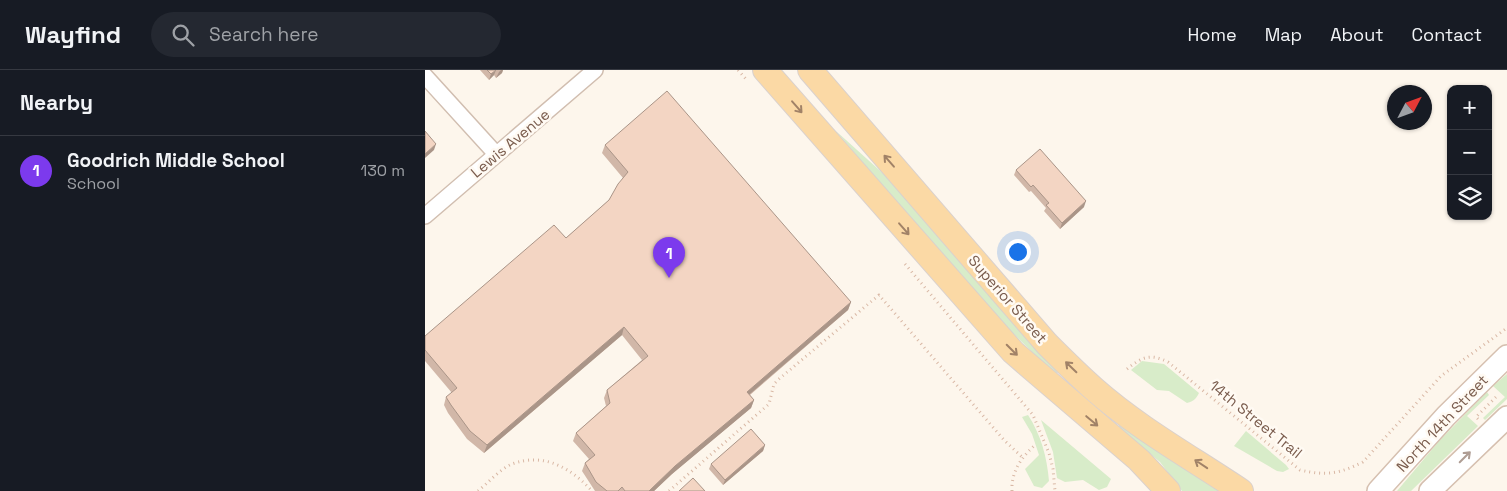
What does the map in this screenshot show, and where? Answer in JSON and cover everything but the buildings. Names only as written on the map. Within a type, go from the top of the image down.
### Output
[{"type":"main road","name":"Superior Street","points":[[765,70],[991,328],[1041,378],[1139,460],[1168,491]]},
{"type":"main road","name":"Superior Street","points":[[809,70],[1047,344],[1070,367],[1095,390],[1127,414],[1241,491]]},
{"type":"main road","name":"North 14th Street","points":[[1378,491],[1445,416],[1507,356]]},
{"type":"main road","points":[[1430,491],[1507,417]]},
{"type":"street","name":"Lewis Avenue","points":[[425,216],[595,70]]},
{"type":"street","points":[[425,76],[496,154]]},
{"type":"path","points":[[669,491],[769,404],[775,384],[779,379],[879,295],[1004,440],[1022,457]]},
{"type":"path","name":"14th Street Trail","points":[[1127,370],[1146,357],[1157,356],[1168,362],[1300,470],[1321,474],[1350,469],[1363,462],[1441,376],[1507,328]]},
{"type":"path","points":[[1024,402],[1033,415],[1045,442],[1053,469],[1055,491]]},
{"type":"path","points":[[1012,491],[1015,470],[1022,457],[1034,446]]},
{"type":"path","points":[[478,491],[511,464],[530,460],[555,462],[570,470],[592,491]]},
{"type":"green space","points":[[836,131],[887,177],[1058,372],[1056,375],[988,309]]},
{"type":"green space","points":[[1142,361],[1164,364],[1199,393],[1197,397],[1187,403],[1169,391],[1157,390],[1131,370]]},
{"type":"green space","points":[[1507,374],[1507,399],[1485,420],[1483,418],[1505,397],[1493,386]]},
{"type":"green space","points":[[1487,392],[1489,395],[1467,416],[1478,426],[1411,491],[1397,491],[1440,440]]},
{"type":"green space","points":[[1028,415],[1040,438],[1047,463],[1049,481],[1042,488],[1034,486],[1025,469],[1039,455],[1032,434],[1022,417]]},
{"type":"green space","points":[[1041,420],[1111,479],[1107,487],[1099,490],[1083,480],[1065,482],[1057,478],[1053,452]]},
{"type":"green space","points":[[1120,424],[1218,491],[1182,491],[1160,462],[1118,427]]},
{"type":"green space","points":[[1246,431],[1289,469],[1283,472],[1277,471],[1234,446]]},
{"type":"place","name":"Goodrich Middle School","points":[[669,278]]}]
